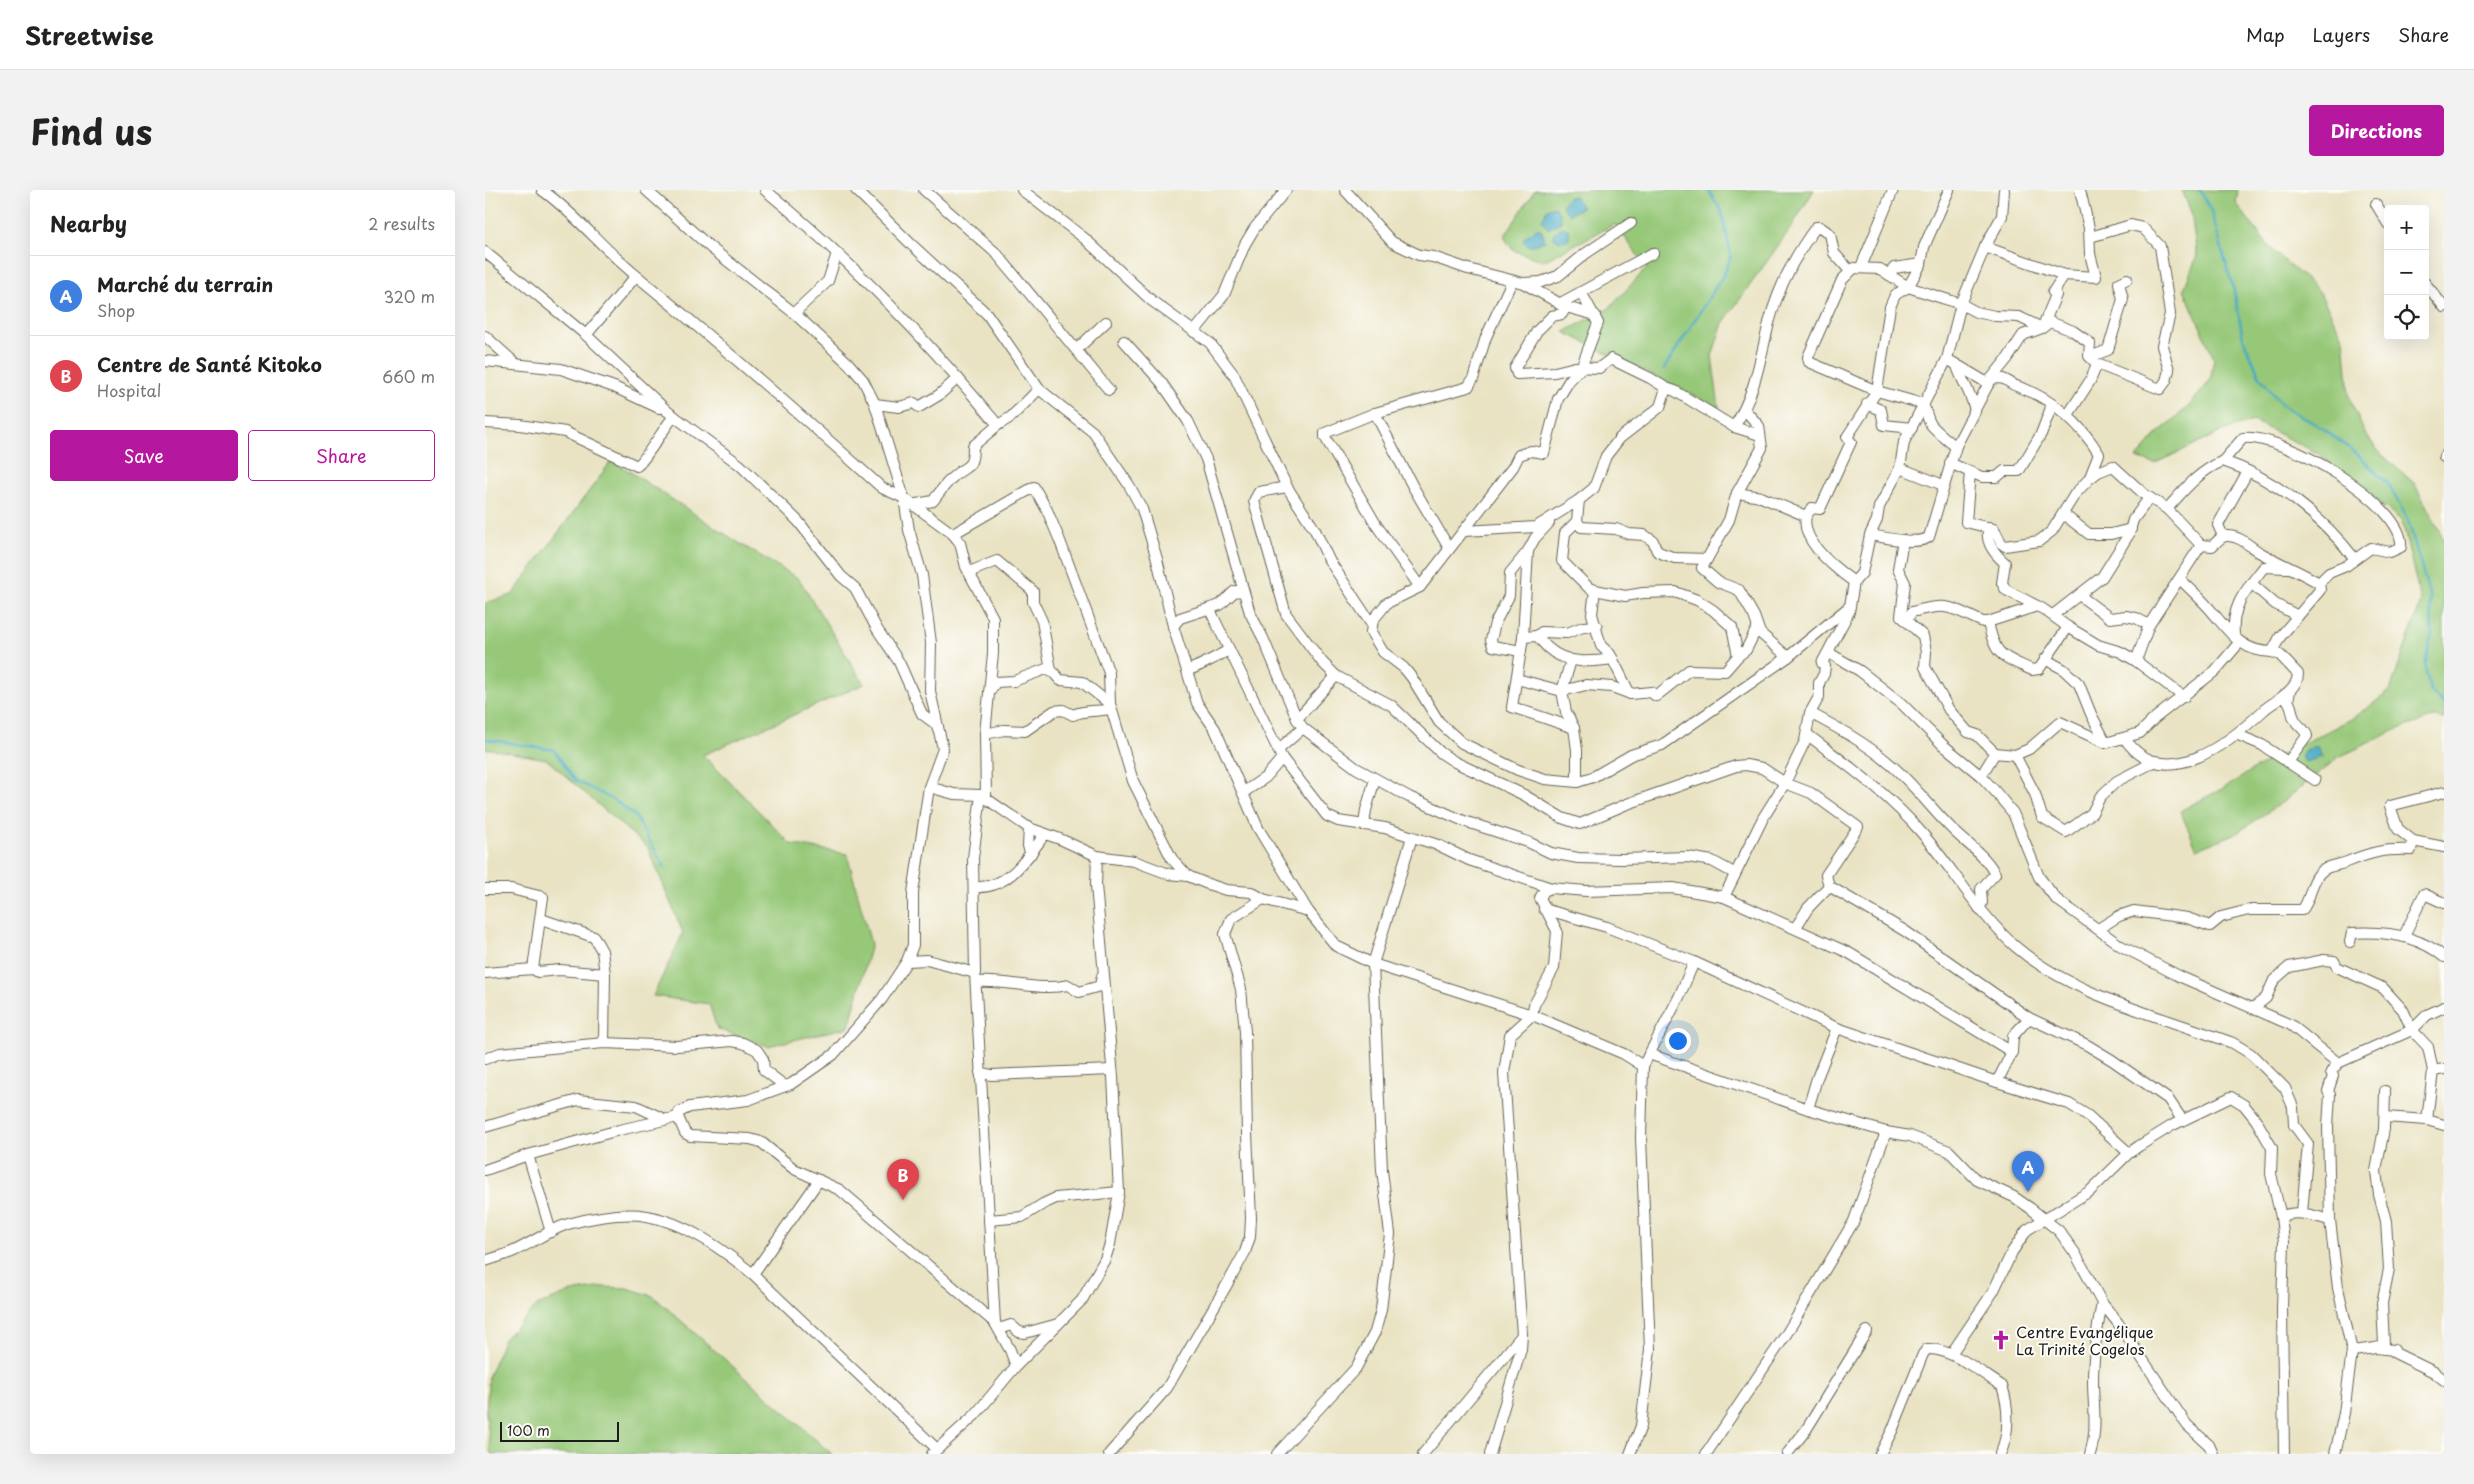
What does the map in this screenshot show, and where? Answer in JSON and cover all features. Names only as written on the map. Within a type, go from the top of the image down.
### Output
[{"type":"street","points":[[542,190],[591,232],[636,276],[710,336],[882,488],[922,510],[953,534],[960,543],[969,572],[993,618],[993,647],[985,734],[983,796],[973,858],[976,978],[980,1072],[997,1326],[1016,1366]]},
{"type":"street","points":[[646,190],[711,248],[794,313],[848,363],[863,380],[875,404],[907,501],[909,530],[922,575],[931,643],[931,691],[943,750],[929,787],[913,894],[913,945],[907,961],[881,999],[833,1055],[785,1086],[749,1100],[690,1107],[679,1112],[678,1118],[685,1133],[689,1136],[750,1138],[761,1142],[794,1169],[840,1190],[997,1326],[1011,1325],[1019,1332],[1025,1333],[1059,1324]]},
{"type":"street","points":[[765,190],[817,233],[888,301],[999,425]]},
{"type":"street","points":[[856,190],[911,245],[987,314],[1039,389],[1093,432],[1129,484],[1141,509],[1157,559],[1173,626],[1197,703],[1215,729],[1223,750],[1244,792],[1258,828],[1308,911],[1336,946],[1373,964],[1532,1015],[1625,1054],[1643,1066]]},
{"type":"street","points":[[924,190],[997,254],[1109,390]]},
{"type":"street","points":[[1022,190],[1084,238],[1152,300],[1210,343],[1234,375],[1287,487],[1315,530],[1329,560],[1372,625]]},
{"type":"street","points":[[1194,332],[1225,295],[1245,244],[1254,229],[1287,190]]},
{"type":"street","points":[[1345,190],[1392,242],[1419,255],[1433,257],[1523,283],[1541,282],[1558,276],[1585,254],[1631,223]]},
{"type":"street","points":[[1861,267],[1893,190]]},
{"type":"street","points":[[1854,582],[1835,569],[1820,551],[1805,530],[1806,516],[1813,508],[1820,509],[1851,442],[1847,436],[1877,391],[1889,307],[1895,295],[1908,286],[1921,264],[1924,247],[1949,190]]},
{"type":"street","points":[[1724,897],[1763,818],[1785,783],[1808,735],[1810,713],[1819,697],[1819,683],[1824,674],[1825,666],[1822,663],[1829,653],[1850,606],[1854,582],[1862,573],[1870,535],[1877,520],[1879,508],[1900,468],[1904,442],[1947,359],[1961,304],[1985,247],[2002,216],[2003,190]]},
{"type":"street","points":[[1985,247],[2064,275],[2096,277],[2090,254],[2090,237],[2080,190]]},
{"type":"street","points":[[2376,204],[2384,217]]},
{"type":"street","points":[[2090,237],[2131,225],[2143,228],[2158,242],[2169,314],[2162,346],[2169,370],[2164,387],[2156,388],[2138,378],[2093,360]]},
{"type":"street","points":[[1734,427],[1745,410],[1758,373],[1770,320],[1793,262],[1816,227],[1820,227],[1830,234],[1833,250],[1850,272]]},
{"type":"street","points":[[485,252],[586,335],[670,414],[760,482],[798,521],[841,576],[855,588],[877,629],[899,662],[922,714],[937,726],[943,750]]},
{"type":"street","points":[[794,313],[829,281],[837,253]]},
{"type":"street","points":[[1653,254],[1581,292],[1563,305],[1562,314],[1553,316],[1537,330],[1514,372],[1517,374],[1539,374],[1581,368],[1599,368],[1611,360],[1677,392],[1734,427],[1761,435]]},
{"type":"street","points":[[1921,264],[1892,271],[1861,267],[1850,272],[1842,280],[1808,360],[1811,364],[1877,391],[1923,404]]},
{"type":"street","points":[[1892,271],[1908,286],[1961,304],[1976,312],[1995,316],[2019,317],[2042,328]]},
{"type":"street","points":[[2042,328],[2056,295],[2053,292],[2064,275]]},
{"type":"street","points":[[586,335],[636,276]]},
{"type":"street","points":[[2093,360],[2107,350],[2123,299],[2119,283],[2127,279]]},
{"type":"street","points":[[1420,587],[1377,526],[1325,433],[1375,413],[1468,387],[1473,379],[1486,338],[1512,281]]},
{"type":"street","points":[[1523,283],[1563,305],[1595,315]]},
{"type":"street","points":[[2429,288],[2444,308]]},
{"type":"street","points":[[1581,292],[1598,323],[1581,368],[1569,381],[1558,399],[1543,453],[1531,452],[1519,455],[1513,467],[1420,587],[1387,603],[1373,620],[1371,632],[1383,652],[1404,668],[1439,722],[1462,743],[1518,770],[1545,779],[1577,782],[1593,777],[1631,755],[1662,745],[1787,657],[1850,606]]},
{"type":"street","points":[[1077,349],[1106,322]]},
{"type":"street","points":[[1870,535],[1903,540],[1922,540],[1929,537],[1956,446],[1990,381],[2023,335],[2042,328],[2050,322],[2073,331],[2090,343],[2093,360],[2090,381],[2067,415]]},
{"type":"street","points":[[485,336],[516,364]]},
{"type":"street","points":[[1123,341],[1157,378],[1174,401],[1207,459],[1243,592],[1300,724],[1356,768],[1375,779],[1465,821],[1528,842],[1551,853],[1578,858],[1604,859],[1688,857],[1712,861],[1735,873]]},
{"type":"street","points":[[1947,359],[1957,366],[1990,381],[2008,379],[2017,387],[2040,395],[2067,415],[2091,440],[2099,454],[2089,479]]},
{"type":"street","points":[[485,361],[561,369],[614,387],[670,414]]},
{"type":"street","points":[[1957,366],[1963,383],[1971,393],[1975,411]]},
{"type":"street","points":[[875,404],[899,407],[914,403],[919,407],[939,395],[958,378]]},
{"type":"street","points":[[1464,531],[1528,529],[1554,517],[1579,500],[1594,488],[1606,456],[1620,438],[1660,407],[1666,388]]},
{"type":"street","points":[[907,501],[933,501],[954,476],[969,468],[973,460],[973,446],[1011,417],[1039,389]]},
{"type":"street","points":[[1867,404],[1881,410],[1884,424],[1912,428]]},
{"type":"street","points":[[1923,404],[1931,425],[1941,432],[1947,442],[1956,446]]},
{"type":"street","points":[[1950,463],[1990,478],[1997,477],[2004,470],[2019,471],[2041,434],[2052,405]]},
{"type":"street","points":[[1745,410],[1758,424],[1762,448],[1737,493],[1729,520],[1702,568],[1718,582],[1739,590],[1754,616],[1757,628],[1765,638],[1787,657]]},
{"type":"street","points":[[1375,413],[1412,485],[1449,548]]},
{"type":"street","points":[[485,423],[520,425],[565,432],[637,466],[642,464],[670,414]]},
{"type":"street","points":[[2167,509],[2189,483],[2208,468],[2223,461],[2238,442],[2250,437],[2274,443],[2338,472],[2373,500],[2389,520],[2400,538],[2401,547],[2387,552],[2371,548],[2329,573],[2319,583],[2319,592],[2298,616],[2272,652]]},
{"type":"street","points":[[2223,461],[2248,472],[2313,514],[2341,541],[2355,559]]},
{"type":"street","points":[[1970,472],[1966,521],[1994,529],[2001,544],[2005,546],[2039,541],[2052,531],[2075,494],[2089,479],[2098,472],[2116,466],[2149,498],[2167,509],[2201,545],[2212,546],[2223,536],[2230,536],[2242,540],[2259,552],[2319,583]]},
{"type":"street","points":[[1900,468],[1943,485]]},
{"type":"street","points":[[2223,536],[2217,525],[2248,472]]},
{"type":"street","points":[[953,534],[1033,487],[1047,510],[1060,541],[1109,673],[1111,707],[1133,781],[1172,859],[1188,876]]},
{"type":"street","points":[[1287,487],[1259,492],[1254,501],[1287,614],[1314,654],[1336,676],[1391,705],[1441,753],[1575,824],[1587,823],[1627,804],[1736,766],[1746,765],[1762,768],[1785,783],[1811,792],[1858,827],[1826,875],[1829,886],[1905,932],[2029,1018],[2087,1045],[2112,1060],[2168,1099],[2183,1120]]},
{"type":"street","points":[[1737,493],[1761,497],[1806,516]]},
{"type":"street","points":[[2053,615],[2102,577],[2131,529],[2133,520],[2149,498]]},
{"type":"street","points":[[1579,500],[1577,521],[1564,536],[1562,561],[1589,588],[1625,596],[1643,593],[1675,592],[1690,596],[1713,610],[1732,627],[1737,656]]},
{"type":"street","points":[[2063,514],[2089,534],[2111,534],[2131,529]]},
{"type":"street","points":[[1521,651],[1493,646],[1491,640],[1497,616],[1509,596],[1510,573],[1528,551],[1535,538],[1554,517]]},
{"type":"street","points":[[1577,521],[1581,527],[1588,529],[1616,529],[1629,534],[1648,537],[1657,551],[1675,558],[1707,558]]},
{"type":"street","points":[[1989,528],[1987,534],[1991,548],[2005,563],[2002,583],[2006,590],[2053,615],[2068,627],[2098,645],[2121,652],[2136,661],[2184,697]]},
{"type":"street","points":[[1903,540],[1898,569],[1905,583],[1900,614],[1923,636],[1926,652],[1925,667],[1949,710],[1967,732],[1977,735],[1995,754],[2015,755],[2039,742],[2059,722],[2105,743],[2125,739],[2140,733],[2155,718],[2215,671],[2236,639],[2235,607],[2264,567],[2291,568]]},
{"type":"street","points":[[2136,661],[2149,624],[2201,545]]},
{"type":"street","points":[[1528,551],[1523,637],[1513,709],[1574,728]]},
{"type":"street","points":[[969,572],[997,561],[1033,591],[1033,602],[1042,621],[1051,670],[1060,680],[1082,682],[1111,707]]},
{"type":"street","points":[[2180,579],[2236,639],[2262,652],[2272,652],[2281,655],[2298,674],[2288,700],[2292,706],[2295,720],[2305,730],[2307,736],[2288,762]]},
{"type":"street","points":[[2251,584],[2275,604],[2298,616]]},
{"type":"street","points":[[1595,590],[1592,614],[1597,626],[1601,646],[1613,659],[1631,694]]},
{"type":"street","points":[[1173,626],[1180,618],[1210,610],[1220,605],[1235,591],[1243,592]]},
{"type":"street","points":[[2079,595],[2110,618],[2126,616],[2137,618],[2149,624]]},
{"type":"street","points":[[1906,620],[1912,612],[1946,605],[1983,622],[1988,622],[2037,606]]},
{"type":"street","points":[[1210,610],[1281,754],[1327,816],[1338,821],[1385,828],[1438,845],[1469,860],[1551,888],[1585,891],[1673,888],[1724,897],[1795,927],[1849,953],[2012,1052]]},
{"type":"street","points":[[1988,622],[1993,646],[2005,656],[2032,670],[2039,668],[2068,627]]},
{"type":"street","points":[[1523,637],[1537,636],[1542,632],[1567,633],[1597,626]]},
{"type":"street","points":[[1517,679],[1562,691],[1586,685],[1611,687],[1631,694],[1651,692],[1656,696],[1689,670],[1725,671],[1737,656],[1746,650],[1757,628]]},
{"type":"street","points":[[1537,636],[1548,648],[1571,660],[1588,662],[1613,659]]},
{"type":"street","points":[[1188,670],[1210,658],[1222,655],[1229,649]]},
{"type":"street","points":[[1829,653],[1860,671],[1901,704],[1943,745],[1981,776],[2013,813],[2039,877],[2056,899],[2121,946],[2181,977],[2253,1008],[2304,1034],[2338,1063]]},
{"type":"street","points":[[2045,659],[2063,669],[2079,684],[2105,743]]},
{"type":"street","points":[[1571,660],[1562,691],[1566,712],[1574,728],[1577,750],[1577,782]]},
{"type":"street","points":[[988,693],[998,682],[1015,681],[1042,670],[1051,670]]},
{"type":"street","points":[[1244,792],[1267,777],[1300,724],[1336,676]]},
{"type":"street","points":[[2125,739],[2135,753],[2156,761],[2186,762],[2221,746],[2238,735],[2266,709],[2290,691]]},
{"type":"street","points":[[985,734],[1004,730],[1025,731],[1054,711],[1063,710],[1073,715],[1083,710],[1098,712],[1111,707]]},
{"type":"street","points":[[1810,713],[1871,748],[1891,764],[1909,781],[1951,829],[1991,864],[1995,874],[1981,889],[1982,903],[1979,908]]},
{"type":"street","points":[[1808,735],[1879,789],[1920,831],[1979,908],[2016,947],[2062,979],[2233,1043],[2251,1054],[2285,1088],[2293,1107],[2294,1125],[2308,1144],[2302,1213]]},
{"type":"street","points":[[2238,735],[2255,741],[2315,780]]},
{"type":"street","points":[[1981,776],[1995,754]]},
{"type":"street","points":[[2015,755],[2035,794],[2042,817],[2066,832],[2092,813],[2101,797],[2117,782],[2156,761]]},
{"type":"street","points":[[1364,825],[1366,810],[1375,779]]},
{"type":"street","points":[[929,787],[954,794],[983,796],[1029,828],[1060,839],[1097,856],[1134,861],[1169,874],[1188,876],[1227,890],[1251,892],[1263,899],[1308,911]]},
{"type":"street","points":[[2444,792],[2390,806],[2398,829],[2413,841],[2444,847]]},
{"type":"street","points":[[1029,828],[1028,846],[1031,854]]},
{"type":"street","points":[[974,887],[986,888],[1011,875],[1031,854],[1045,834]]},
{"type":"street","points":[[1277,1454],[1356,1368],[1375,1332],[1381,1310],[1389,1234],[1382,1170],[1373,964],[1412,837]]},
{"type":"street","points":[[2098,929],[2119,916],[2135,911],[2182,917],[2209,926],[2221,917],[2249,910],[2302,910],[2317,876],[2324,869],[2346,863],[2357,856],[2385,850],[2411,850],[2413,841]]},
{"type":"street","points":[[485,1261],[512,1252],[568,1225],[597,1220],[639,1215],[649,1216],[685,1229],[709,1242],[753,1274],[935,1451],[975,1415],[1016,1366],[1081,1300],[1105,1259],[1115,1220],[1119,1192],[1097,885],[1097,856]]},
{"type":"street","points":[[1169,874],[1173,868],[1172,859]]},
{"type":"street","points":[[1795,927],[1808,908],[1829,886]]},
{"type":"street","points":[[1490,1454],[1521,1349],[1522,1335],[1504,1073],[1510,1035],[1532,1015],[1534,1005],[1554,968],[1557,931],[1540,898],[1544,892],[1551,888]]},
{"type":"street","points":[[485,889],[511,889],[542,895],[541,919],[533,969]]},
{"type":"street","points":[[2404,936],[2424,894],[2444,903]]},
{"type":"street","points":[[1109,1454],[1167,1388],[1233,1274],[1245,1252],[1250,1237],[1245,1032],[1241,989],[1225,934],[1231,919],[1248,906],[1263,899]]},
{"type":"street","points":[[1544,909],[1607,927],[1694,962],[1837,1028],[1997,1082],[2069,1104],[2087,1115],[2129,1153]]},
{"type":"street","points":[[541,919],[594,937],[602,951],[605,974],[604,1043]]},
{"type":"street","points":[[2350,942],[2352,933],[2376,931],[2404,936],[2422,943],[2444,957]]},
{"type":"street","points":[[907,961],[927,960],[976,978],[991,981],[1053,989],[1068,985],[1079,992],[1100,986],[1103,972]]},
{"type":"street","points":[[2253,1008],[2266,998],[2274,980],[2289,967],[2324,960],[2334,961],[2337,967],[2383,988],[2403,1010],[2412,1030],[2427,1047],[2433,1071],[2427,1120]]},
{"type":"street","points":[[1631,1454],[1641,1426],[1650,1349],[1641,1138],[1643,1066],[1679,997],[1694,962]]},
{"type":"street","points":[[485,973],[533,969],[538,972],[560,970],[605,974]]},
{"type":"street","points":[[2335,1454],[2344,1413],[2352,1350],[2338,1288],[2330,1220],[2328,1134],[2331,1095],[2328,1091],[2333,1076],[2331,1072],[2338,1063],[2412,1030],[2427,1015],[2444,1008]]},
{"type":"street","points":[[1997,1082],[2012,1052],[2013,1036],[2029,1018]]},
{"type":"street","points":[[1808,1109],[1817,1078],[1837,1028]]},
{"type":"street","points":[[485,1059],[501,1053],[604,1043],[677,1046],[731,1041],[743,1042],[757,1050],[763,1059],[764,1070],[785,1086]]},
{"type":"street","points":[[1649,1054],[1808,1109],[1886,1132],[1910,1136],[1949,1152],[1977,1180],[2014,1197],[2059,1231],[2075,1253],[2102,1304],[2123,1331],[2187,1426],[2209,1445],[2213,1454]]},
{"type":"street","points":[[2433,1071],[2444,1069]]},
{"type":"street","points":[[980,1072],[991,1075],[1111,1070]]},
{"type":"street","points":[[2376,1348],[2384,1345],[2382,1303],[2389,1269],[2385,1221],[2376,1171],[2385,1118],[2385,1090]]},
{"type":"street","points":[[1951,1354],[1993,1292],[2012,1252],[2027,1230],[2090,1191],[2129,1153],[2183,1120],[2225,1099],[2235,1099],[2244,1105],[2256,1120],[2272,1148],[2271,1174],[2281,1217],[2284,1242],[2282,1308],[2284,1454]]},
{"type":"street","points":[[485,1127],[579,1100],[636,1106],[664,1119]]},
{"type":"street","points":[[485,1170],[528,1154],[664,1119],[678,1118]]},
{"type":"street","points":[[2385,1118],[2427,1120],[2444,1125]]},
{"type":"street","points":[[1706,1454],[1787,1333],[1854,1221],[1886,1132]]},
{"type":"street","points":[[528,1154],[551,1232]]},
{"type":"street","points":[[753,1274],[819,1180]]},
{"type":"street","points":[[989,1220],[1022,1217],[1057,1198],[1119,1192]]},
{"type":"street","points":[[2281,1217],[2287,1214],[2302,1213],[2330,1220]]},
{"type":"street","points":[[2090,1454],[2096,1414],[2093,1392],[2093,1350],[2102,1304]]},
{"type":"street","points":[[1787,1454],[1806,1430],[1867,1331]]},
{"type":"street","points":[[1423,1454],[1522,1335]]},
{"type":"street","points":[[1880,1454],[1892,1431],[1923,1354],[1927,1349],[1934,1348],[1951,1354],[2002,1386],[2008,1403],[2004,1445],[2000,1454]]},
{"type":"street","points":[[2352,1350],[2376,1348],[2394,1350],[2395,1353],[2434,1372],[2444,1380]]},
{"type":"green space","points":[[1535,190],[1814,190],[1790,229],[1723,323],[1712,356],[1719,408],[1564,332],[1608,309],[1647,268],[1615,224],[1543,261],[1513,250],[1504,237]]},
{"type":"green space","points":[[2182,190],[2238,190],[2236,203],[2269,247],[2318,290],[2344,338],[2349,396],[2364,432],[2380,453],[2414,483],[2444,539],[2444,719],[2435,717],[2398,729],[2339,757],[2285,800],[2237,833],[2197,849],[2180,811],[2231,784],[2254,769],[2355,717],[2390,691],[2421,602],[2402,521],[2319,454],[2253,421],[2225,430],[2154,464],[2137,458],[2159,432],[2188,407],[2210,381],[2214,359],[2184,289],[2197,256],[2191,212]]},
{"type":"green space","points":[[612,460],[739,543],[799,579],[864,684],[703,755],[791,844],[847,854],[871,944],[849,1027],[768,1046],[717,1029],[709,1004],[653,996],[683,933],[648,848],[546,759],[485,748],[485,603],[512,595]]},
{"type":"green space","points":[[603,1287],[627,1288],[653,1296],[832,1454],[491,1454],[486,1413],[489,1375],[504,1339],[537,1306],[570,1292]]},
{"type":"water","points":[[1575,196],[1582,208],[1569,214],[1563,208],[1563,203],[1569,197]]},
{"type":"water","points":[[1554,206],[1560,214],[1561,222],[1548,229],[1542,220],[1547,209]]},
{"type":"water","points":[[1562,227],[1569,230],[1569,239],[1563,241],[1554,239],[1553,234]]},
{"type":"water","points":[[1538,228],[1542,231],[1545,241],[1529,246],[1524,242],[1524,237]]},
{"type":"water","points":[[2317,746],[2322,757],[2305,762],[2301,756],[2305,750]]},
{"type":"waterway","points":[[1664,369],[1724,274],[1731,256],[1722,212],[1708,190]]},
{"type":"waterway","points":[[2200,190],[2211,211],[2234,291],[2243,338],[2260,377],[2282,405],[2322,428],[2357,454],[2388,484],[2408,520],[2430,597],[2432,633],[2425,666],[2430,690],[2444,704]]},
{"type":"waterway","points":[[485,739],[554,750],[575,780],[617,802],[635,816],[664,867]]},
{"type":"place","name":"Marché du terrain","points":[[2028,1192]]},
{"type":"place","name":"Centre de Santé Kitoko","points":[[903,1200]]},
{"type":"place","name":"Centre Evangélique La Trinité Cogelos","points":[[2001,1340]]}]
